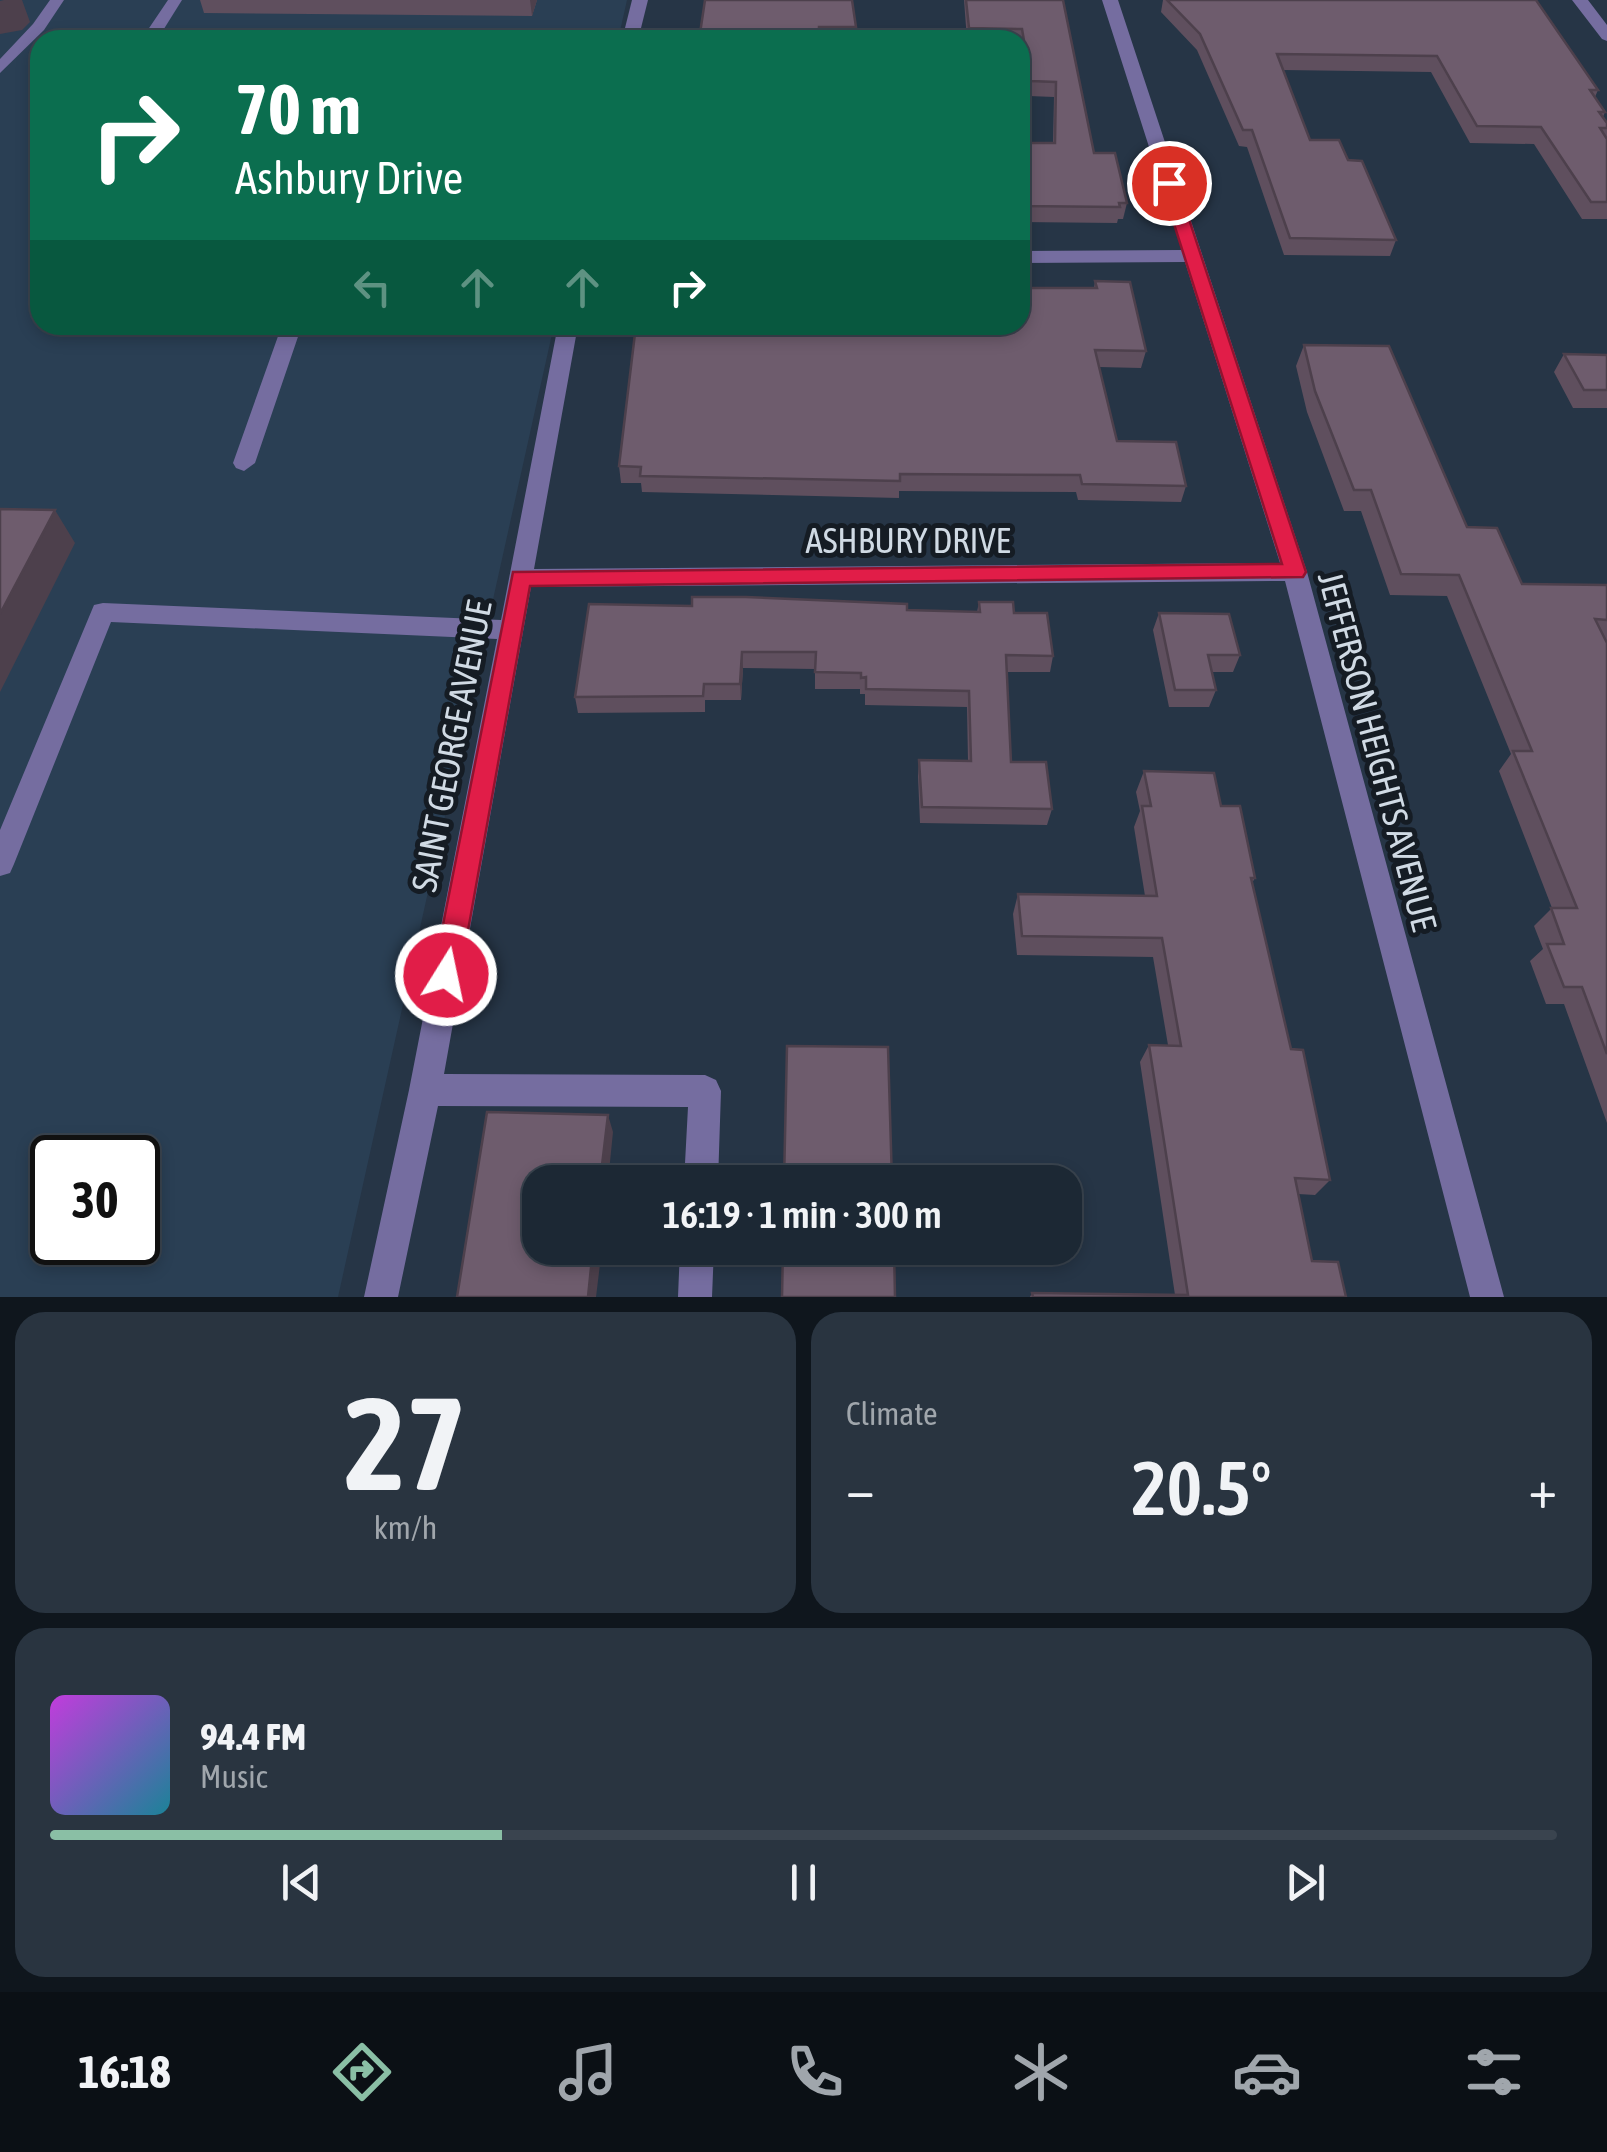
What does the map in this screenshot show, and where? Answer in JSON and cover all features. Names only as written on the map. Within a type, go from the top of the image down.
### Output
[{"type":"street","points":[[36,30],[57,0]]},
{"type":"street","points":[[156,30],[175,0]]},
{"type":"street","points":[[632,30],[640,0]]},
{"type":"street","name":"JEFFERSON HEIGHTS AVENUE","points":[[1110,0],[1295,572],[1487,1297]]},
{"type":"street","points":[[1580,0],[1607,36]]},
{"type":"street","points":[[0,68],[30,36]]},
{"type":"street","points":[[1030,257],[1192,256]]},
{"type":"street","points":[[244,462],[288,335]]},
{"type":"street","name":"SAINT GEORGE AVENUE","points":[[380,1297],[425,1090],[566,335]]},
{"type":"street","name":"ASHBURY DRIVE","points":[[521,578],[1295,572]]},
{"type":"street","points":[[0,864],[103,612],[511,630]]},
{"type":"street","points":[[425,1090],[705,1091],[701,1165]]},
{"type":"street","points":[[695,1297],[696,1265]]},
{"type":"shaded area","points":[[0,0],[627,0],[620,30],[30,30],[30,335],[552,335],[338,1297],[0,1297]]},
{"type":"building","points":[[705,0],[852,0],[856,27],[819,30],[700,30]]},
{"type":"building","points":[[966,0],[1063,0],[1094,153],[1115,153],[1127,203],[1119,203],[1120,207],[1030,206],[1030,143],[1055,143],[1056,82],[1031,81],[1030,30],[969,28]]},
{"type":"building","points":[[1167,0],[1536,0],[1598,90],[1590,90],[1605,112],[1599,112],[1607,123],[1607,128],[1600,128],[1607,139],[1607,202],[1591,202],[1541,127],[1477,126],[1437,56],[1277,54],[1310,140],[1339,140],[1348,160],[1362,161],[1396,240],[1290,238],[1252,130],[1243,130],[1200,34]]},
{"type":"building","points":[[1095,281],[1130,282],[1146,351],[1095,350],[1117,441],[1176,442],[1186,486],[1082,484],[1080,475],[900,474],[900,481],[640,476],[641,467],[619,466],[635,335],[1030,335],[1030,288],[1097,288]]},
{"type":"building","points":[[1304,345],[1389,346],[1467,527],[1497,528],[1522,584],[1607,585],[1607,620],[1595,619],[1607,643],[1607,1054],[1582,987],[1564,987],[1547,944],[1564,944],[1551,908],[1577,908],[1513,751],[1532,751],[1459,575],[1401,574],[1371,490],[1354,490],[1315,391]]},
{"type":"building","points":[[1564,354],[1607,355],[1607,390],[1584,390]]},
{"type":"building","points":[[0,509],[55,510],[0,614]]},
{"type":"building","points":[[692,597],[907,604],[907,610],[980,612],[979,602],[1013,602],[1014,613],[1047,613],[1053,656],[1006,655],[1011,762],[1046,762],[1052,809],[922,807],[919,760],[971,761],[969,691],[866,689],[866,677],[861,678],[861,673],[815,672],[816,652],[742,652],[740,684],[704,684],[703,696],[575,697],[589,604],[692,606]]},
{"type":"building","points":[[1159,613],[1229,614],[1240,655],[1208,655],[1216,690],[1175,690]]},
{"type":"building","points":[[1144,771],[1214,773],[1221,806],[1240,806],[1255,878],[1251,878],[1291,1049],[1303,1050],[1330,1180],[1295,1178],[1312,1261],[1338,1262],[1346,1297],[1033,1297],[1032,1293],[1188,1295],[1149,1045],[1181,1046],[1162,938],[1022,936],[1018,894],[1157,896],[1142,806],[1151,806]]},
{"type":"building","points":[[787,1046],[888,1047],[891,1165],[784,1165]]},
{"type":"building","points":[[487,1112],[608,1115],[602,1165],[522,1165],[522,1265],[591,1265],[588,1297],[457,1297]]},
{"type":"building","points":[[783,1265],[894,1265],[895,1297],[782,1297]]},
{"type":"route","points":[[446,975],[521,578],[1295,572],[1169,183]]}]
